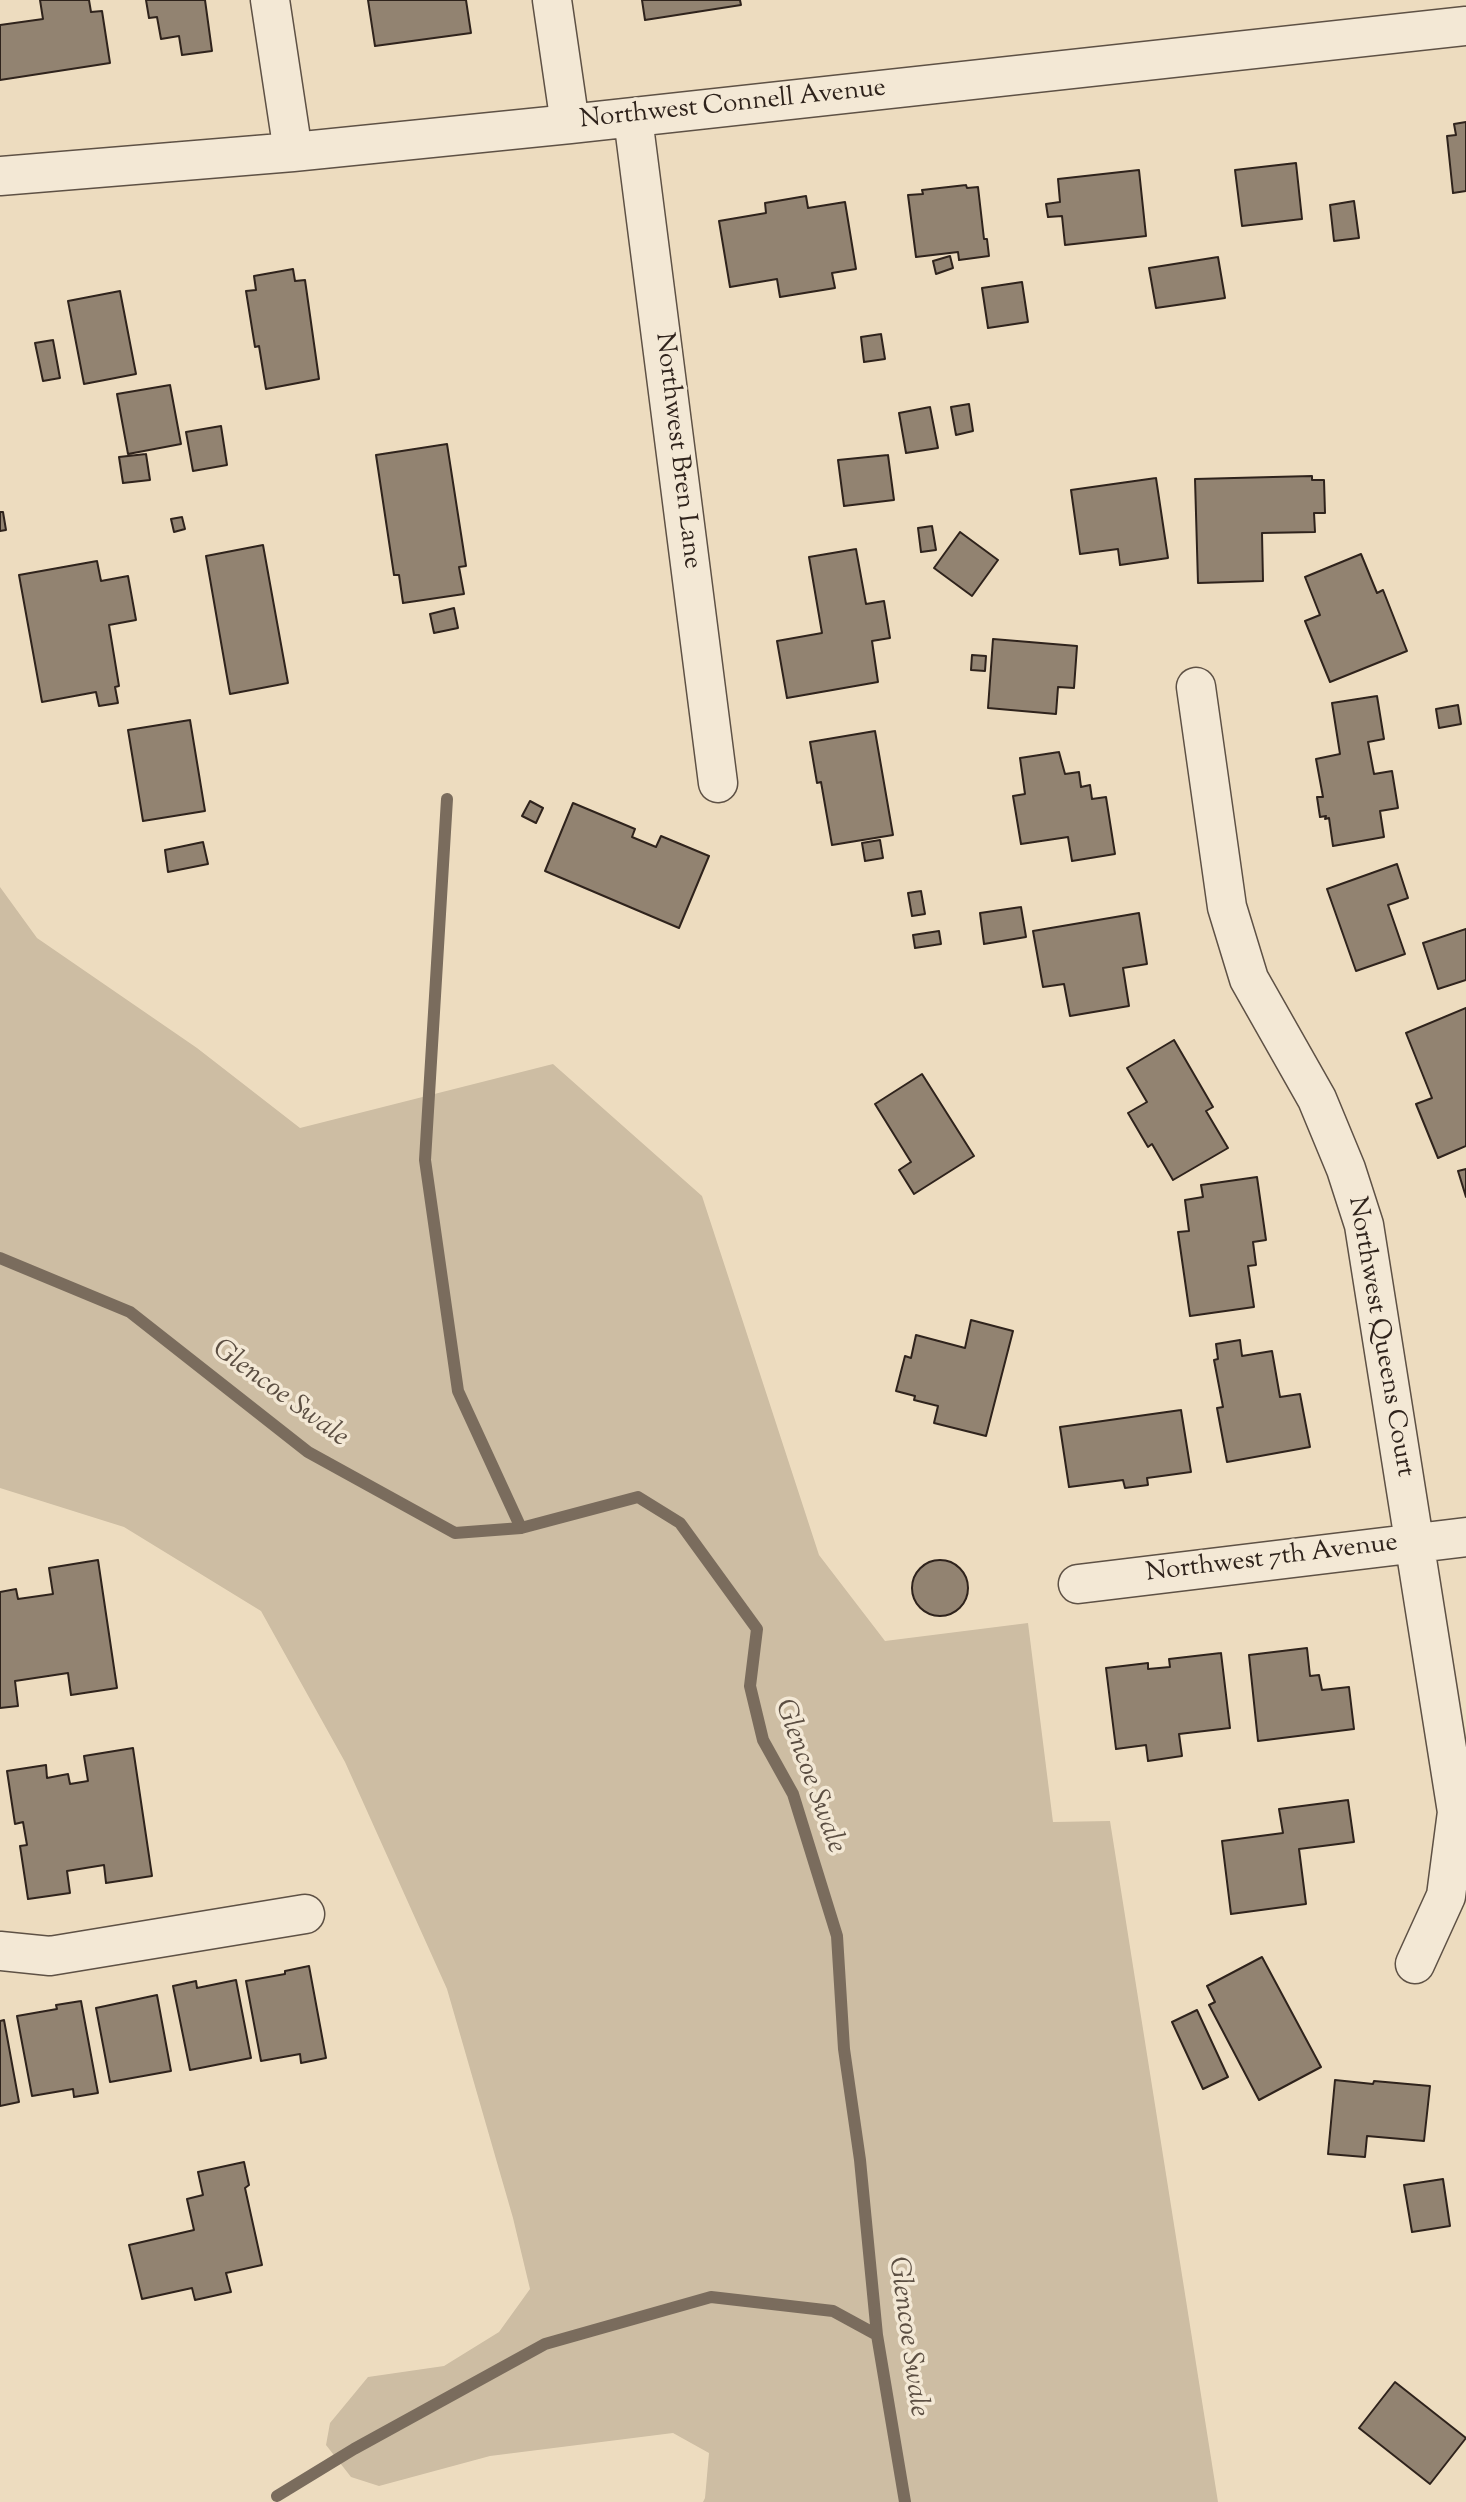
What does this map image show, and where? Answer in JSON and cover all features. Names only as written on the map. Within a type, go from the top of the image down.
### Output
[{"type":"street","points":[[270,0],[293,152]]},
{"type":"street","points":[[552,0],[570,124]]},
{"type":"street","name":"Northwest Connell Avenue","points":[[0,176],[293,152],[633,118],[1466,26]]},
{"type":"street","name":"Northwest Bren Lane","points":[[633,118],[718,783]]},
{"type":"street","name":"Northwest Queens Court","points":[[1196,687],[1227,907],[1249,979],[1317,1099],[1346,1169],[1364,1225],[1457,1812],[1446,1896],[1415,1964]]},
{"type":"street","name":"Northwest 7th Avenue","points":[[1078,1584],[1466,1537]]},
{"type":"street","points":[[0,1951],[50,1956],[305,1914]]},
{"type":"shaded area","points":[[0,887],[37,938],[197,1048],[300,1128],[553,1064],[702,1196],[819,1555],[885,1641],[1028,1623],[1053,1822],[1110,1821],[1218,2502],[703,2502],[709,2453],[673,2433],[490,2456],[379,2486],[351,2477],[326,2445],[330,2423],[368,2377],[444,2366],[499,2332],[530,2289],[513,2218],[447,1989],[345,1762],[261,1611],[124,1527],[0,1488]]},
{"type":"building","points":[[40,0],[89,0],[91,12],[102,11],[110,63],[0,80],[0,25],[43,19]]},
{"type":"building","points":[[146,0],[205,0],[212,51],[182,55],[179,36],[161,39],[157,17],[149,18]]},
{"type":"building","points":[[368,0],[466,0],[471,33],[375,46]]},
{"type":"building","points":[[642,0],[740,0],[741,5],[645,20]]},
{"type":"building","points":[[1466,122],[1466,191],[1453,193],[1447,136],[1456,135],[1454,124]]},
{"type":"building","points":[[1296,163],[1302,219],[1242,226],[1235,170]]},
{"type":"building","points":[[1139,170],[1146,236],[1065,245],[1062,216],[1048,217],[1046,204],[1060,202],[1058,179]]},
{"type":"building","points":[[966,185],[967,188],[978,187],[984,239],[987,239],[989,256],[959,260],[958,252],[916,257],[908,195],[923,194],[922,190]]},
{"type":"building","points":[[806,196],[808,208],[845,202],[856,269],[832,273],[835,288],[780,297],[777,279],[730,287],[719,221],[766,213],[765,203]]},
{"type":"building","points":[[1354,201],[1359,238],[1334,241],[1330,205]]},
{"type":"building","points":[[950,256],[953,268],[936,274],[933,261]]},
{"type":"building","points":[[1218,257],[1225,298],[1156,308],[1149,268]]},
{"type":"building","points":[[293,269],[295,281],[305,280],[319,379],[266,389],[259,346],[255,347],[246,291],[256,290],[254,276]]},
{"type":"building","points":[[1022,282],[1028,322],[988,328],[982,288]]},
{"type":"building","points":[[120,291],[136,374],[84,384],[68,301]]},
{"type":"building","points":[[881,334],[885,359],[864,362],[861,337]]},
{"type":"building","points":[[53,340],[60,378],[43,381],[35,343]]},
{"type":"building","points":[[170,385],[181,444],[128,454],[117,394]]},
{"type":"building","points":[[969,404],[973,431],[956,435],[951,407]]},
{"type":"building","points":[[930,407],[938,448],[906,453],[899,413]]},
{"type":"building","points":[[221,426],[227,465],[193,471],[186,432]]},
{"type":"building","points":[[447,444],[466,566],[459,567],[464,594],[403,603],[399,575],[394,575],[376,455]]},
{"type":"building","points":[[146,454],[150,480],[123,483],[119,457]]},
{"type":"building","points":[[888,455],[894,500],[844,506],[838,460]]},
{"type":"building","points":[[1312,476],[1312,480],[1324,480],[1325,513],[1314,513],[1315,532],[1262,533],[1263,581],[1198,583],[1195,479]]},
{"type":"building","points":[[1156,478],[1168,558],[1120,565],[1118,549],[1080,554],[1071,490]]},
{"type":"building","points":[[0,512],[3,512],[6,530],[0,531]]},
{"type":"building","points":[[182,517],[185,529],[174,532],[171,519]]},
{"type":"building","points":[[932,526],[936,550],[921,552],[918,528]]},
{"type":"building","points":[[960,532],[998,560],[972,596],[934,568]]},
{"type":"building","points":[[263,545],[288,683],[230,694],[206,556]]},
{"type":"building","points":[[856,549],[866,604],[884,601],[890,638],[872,641],[878,682],[787,698],[777,641],[822,633],[809,557]]},
{"type":"building","points":[[1361,554],[1377,593],[1383,590],[1407,651],[1330,682],[1305,621],[1320,615],[1305,577]]},
{"type":"building","points":[[97,561],[101,581],[128,576],[136,620],[109,625],[119,686],[115,687],[118,703],[99,706],[96,692],[42,702],[19,575]]},
{"type":"building","points":[[454,608],[458,628],[434,633],[430,614]]},
{"type":"building","points":[[993,639],[1077,646],[1074,688],[1058,687],[1056,714],[988,708]]},
{"type":"building","points":[[972,655],[986,656],[985,671],[971,670]]},
{"type":"building","points":[[1377,696],[1384,739],[1368,742],[1374,774],[1392,771],[1398,808],[1380,811],[1384,837],[1333,846],[1329,818],[1320,817],[1317,797],[1323,797],[1316,759],[1340,754],[1332,703]]},
{"type":"building","points":[[1458,705],[1461,724],[1439,728],[1436,709]]},
{"type":"building","points":[[190,720],[205,811],[143,821],[128,730]]},
{"type":"building","points":[[875,731],[893,835],[832,845],[821,782],[817,783],[810,742]]},
{"type":"building","points":[[1059,752],[1065,774],[1079,772],[1081,787],[1090,785],[1092,799],[1106,797],[1115,854],[1072,861],[1068,837],[1021,844],[1013,796],[1025,794],[1020,758]]},
{"type":"building","points":[[530,801],[543,808],[536,823],[522,816]]},
{"type":"building","points":[[573,803],[635,829],[632,837],[656,847],[661,836],[709,856],[679,928],[545,871]]},
{"type":"building","points":[[880,840],[883,858],[865,861],[862,843]]},
{"type":"building","points":[[203,842],[208,864],[168,872],[165,850]]},
{"type":"building","points":[[1397,864],[1408,898],[1388,905],[1405,954],[1356,971],[1327,889]]},
{"type":"building","points":[[921,891],[925,914],[912,916],[908,893]]},
{"type":"building","points":[[1021,907],[1026,937],[984,944],[980,913]]},
{"type":"building","points":[[1139,913],[1147,964],[1123,968],[1129,1006],[1070,1016],[1064,984],[1043,987],[1033,931]]},
{"type":"building","points":[[1466,929],[1466,980],[1438,989],[1423,943]]},
{"type":"building","points":[[939,931],[941,944],[915,948],[913,935]]},
{"type":"building","points":[[1466,1008],[1466,1146],[1438,1158],[1416,1104],[1432,1098],[1406,1033]]},
{"type":"building","points":[[1174,1040],[1213,1107],[1206,1111],[1228,1148],[1173,1180],[1152,1144],[1148,1147],[1128,1113],[1147,1102],[1127,1068]]},
{"type":"building","points":[[922,1074],[974,1156],[914,1194],[899,1170],[911,1162],[875,1104]]},
{"type":"building","points":[[1466,1169],[1466,1197],[1458,1171]]},
{"type":"building","points":[[1257,1177],[1266,1240],[1253,1242],[1256,1265],[1248,1266],[1254,1307],[1190,1316],[1178,1232],[1189,1231],[1185,1200],[1203,1197],[1201,1185]]},
{"type":"building","points":[[971,1320],[1013,1331],[986,1436],[934,1423],[938,1406],[914,1400],[915,1396],[896,1391],[905,1356],[911,1358],[916,1335],[965,1348]]},
{"type":"building","points":[[1240,1340],[1242,1356],[1272,1351],[1280,1397],[1300,1394],[1310,1447],[1227,1462],[1217,1408],[1223,1407],[1214,1360],[1218,1359],[1216,1344]]},
{"type":"building","points":[[1181,1410],[1191,1472],[1147,1478],[1148,1485],[1125,1488],[1123,1480],[1069,1487],[1060,1427]]},
{"type":"building","points":[[98,1560],[117,1688],[71,1695],[68,1673],[15,1681],[18,1706],[0,1708],[0,1592],[16,1589],[18,1599],[53,1594],[49,1568]]},
{"type":"building","points":[[940,1560],[951,1562],[960,1568],[966,1577],[966,1599],[960,1608],[951,1614],[940,1616],[929,1614],[920,1608],[914,1599],[912,1588],[914,1577],[920,1568],[929,1562]]},
{"type":"building","points":[[1307,1648],[1310,1676],[1319,1675],[1322,1690],[1349,1687],[1354,1729],[1258,1741],[1249,1655]]},
{"type":"building","points":[[1221,1653],[1230,1728],[1179,1734],[1182,1756],[1148,1761],[1146,1745],[1116,1749],[1106,1668],[1148,1663],[1148,1669],[1170,1667],[1169,1659]]},
{"type":"building","points":[[133,1748],[152,1876],[106,1883],[104,1865],[67,1871],[70,1893],[28,1899],[20,1846],[27,1845],[23,1822],[15,1824],[7,1771],[46,1765],[47,1778],[68,1774],[70,1784],[88,1781],[84,1756]]},
{"type":"building","points":[[1348,1800],[1354,1842],[1299,1849],[1306,1904],[1231,1914],[1222,1841],[1283,1833],[1279,1809]]},
{"type":"building","points":[[1262,1957],[1321,2067],[1259,2100],[1209,2005],[1215,2002],[1207,1986]]},
{"type":"building","points":[[309,1966],[326,2058],[301,2063],[300,2054],[261,2061],[246,1981],[285,1974],[285,1971]]},
{"type":"building","points":[[236,1980],[251,2058],[190,2070],[173,1986],[196,1981],[197,1988]]},
{"type":"building","points":[[157,1995],[171,2071],[110,2082],[96,2008]]},
{"type":"building","points":[[81,2001],[98,2093],[74,2097],[73,2089],[32,2096],[17,2016],[57,2009],[56,2005]]},
{"type":"building","points":[[1197,2010],[1228,2077],[1203,2089],[1172,2022]]},
{"type":"building","points":[[4,2020],[19,2102],[0,2106],[0,2021]]},
{"type":"building","points":[[1335,2080],[1430,2086],[1424,2141],[1367,2136],[1365,2157],[1328,2154]]},
{"type":"building","points":[[244,2162],[249,2185],[245,2188],[262,2265],[226,2273],[231,2292],[195,2300],[192,2288],[142,2299],[129,2245],[194,2230],[187,2199],[203,2195],[198,2172]]},
{"type":"building","points":[[1443,2179],[1450,2226],[1412,2232],[1404,2185]]},
{"type":"building","points":[[1395,2382],[1466,2438],[1430,2484],[1359,2428]]},
{"type":"waterway","points":[[447,799],[425,1160],[458,1391],[521,1528]]},
{"type":"waterway","name":"Glencoe Swale","points":[[0,1258],[130,1312],[308,1452],[455,1533],[521,1528],[638,1497],[680,1523],[757,1629],[750,1686],[763,1740],[793,1794],[837,1936],[844,2049],[860,2160],[877,2335],[905,2502]]},
{"type":"waterway","points":[[277,2496],[354,2449],[545,2344],[711,2297],[833,2311],[877,2335]]}]
